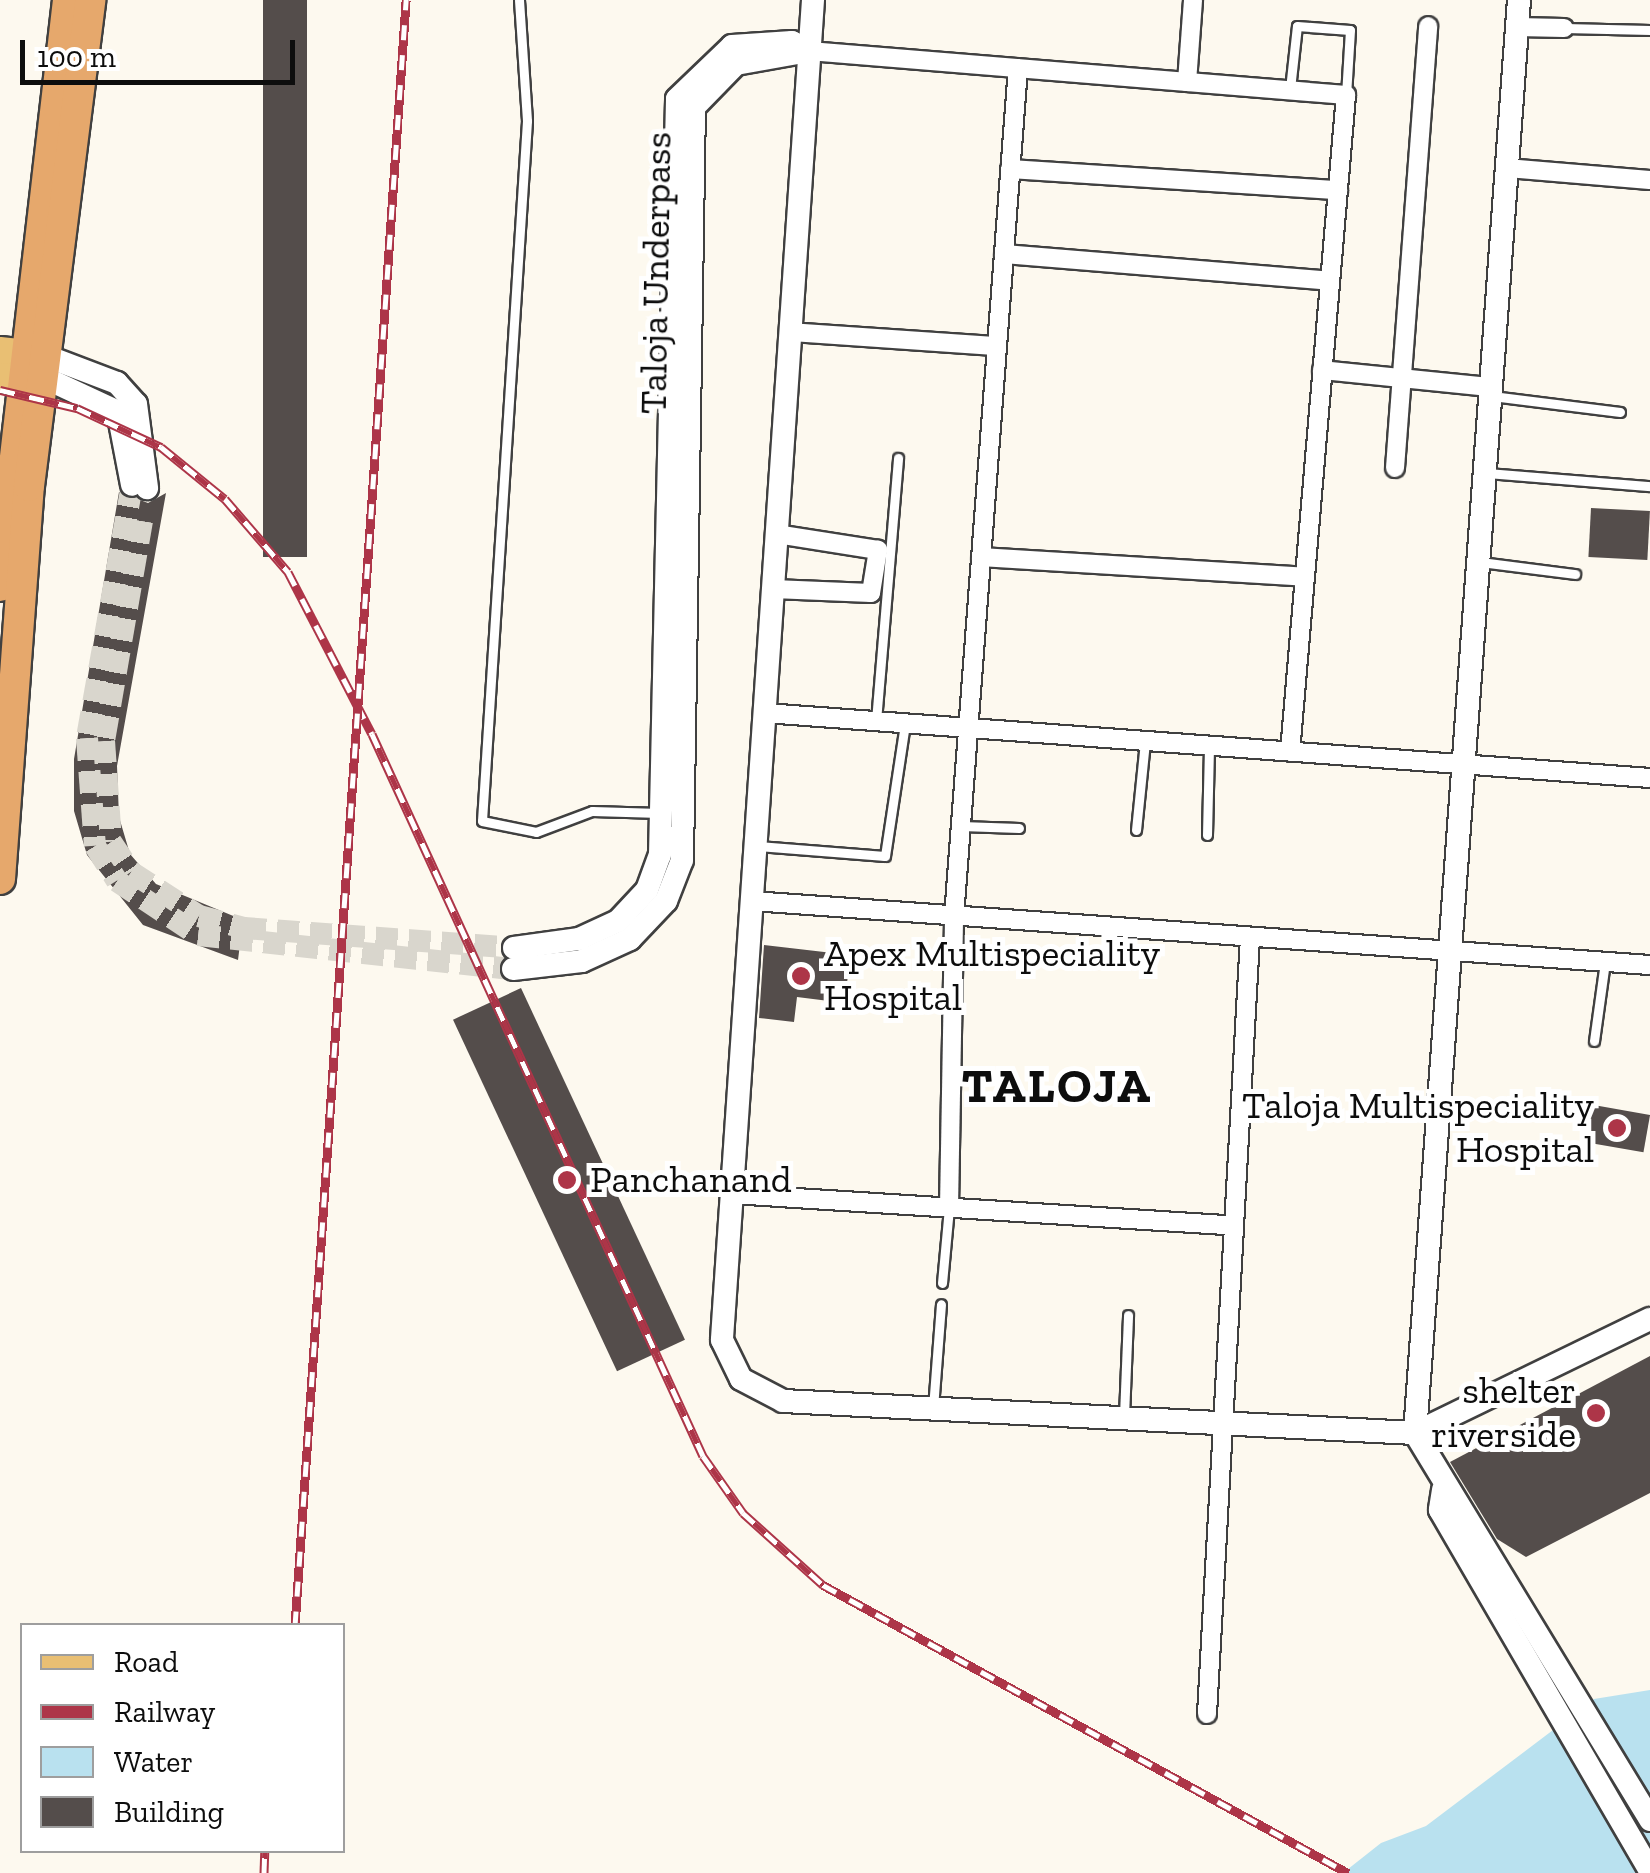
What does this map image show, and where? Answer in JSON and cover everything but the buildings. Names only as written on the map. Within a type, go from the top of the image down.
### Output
[{"type":"highway","points":[[0,586],[22,365],[68,0]]},
{"type":"highway","points":[[0,879],[22,365],[90,0]]},
{"type":"street","points":[[813,0],[722,1340],[741,1379],[783,1401],[1218,1430],[1415,1434],[1650,1319]]},
{"type":"street","points":[[1187,82],[1193,0]]},
{"type":"street","points":[[1519,0],[1415,1434],[1650,1870]]},
{"type":"street","points":[[1394,468],[1405,378],[1428,26]]},
{"type":"street","points":[[1518,27],[1564,28]]},
{"type":"street","name":"Taloja Underpass","points":[[792,42],[809,51],[736,64],[694,106],[682,860],[666,901],[630,939],[582,960],[514,958],[579,939],[618,921],[647,890],[665,813],[678,99],[732,46],[792,42]]},
{"type":"street","points":[[809,51],[1346,95],[1290,752]]},
{"type":"street","points":[[949,1207],[954,917],[1018,68]]},
{"type":"street","points":[[1506,168],[1650,180]]},
{"type":"street","points":[[1010,169],[1338,190]]},
{"type":"street","points":[[1004,254],[1330,281]]},
{"type":"street","points":[[790,332],[997,346]]},
{"type":"street","points":[[22,365],[117,383],[136,404],[140,487]]},
{"type":"street","points":[[1322,370],[1489,392]]},
{"type":"street","points":[[773,589],[871,593],[878,550],[777,534]]},
{"type":"street","points":[[982,557],[1304,577]]},
{"type":"street","points":[[764,713],[1650,778]]},
{"type":"street","points":[[752,902],[1650,965]]},
{"type":"street","points":[[1208,1714],[1218,1430],[1250,937]]},
{"type":"street","points":[[732,1194],[1231,1225]]},
{"type":"street","points":[[1503,1602],[1650,1820]]},
{"type":"lane","points":[[519,0],[527,121],[482,821],[536,832],[592,811],[665,813]]},
{"type":"lane","points":[[1290,91],[1297,26],[1350,30],[1346,95]]},
{"type":"lane","points":[[1564,28],[1650,30]]},
{"type":"lane","points":[[1489,392],[1620,412]]},
{"type":"lane","points":[[876,721],[898,458]]},
{"type":"lane","points":[[1484,472],[1650,486]]},
{"type":"lane","points":[[1478,561],[1576,574]]},
{"type":"lane","points":[[756,846],[885,856],[905,723]]},
{"type":"lane","points":[[1136,830],[1144,741]]},
{"type":"lane","points":[[1207,835],[1209,746]]},
{"type":"lane","points":[[962,826],[1020,828]]},
{"type":"lane","points":[[1594,1041],[1605,962]]},
{"type":"lane","points":[[942,1283],[949,1207]]},
{"type":"lane","points":[[933,1411],[941,1304]]},
{"type":"lane","points":[[1124,1424],[1128,1315]]},
{"type":"water","points":[[1650,1690],[1650,1873],[1343,1873],[1381,1843],[1426,1826],[1594,1699]]},
{"type":"tunnel","points":[[132,485],[87,738],[95,846],[117,881],[198,935],[513,969]]},
{"type":"tunnel","points":[[142,521],[104,741],[111,842],[131,872],[199,916],[244,928],[514,948]]},
{"type":"railway","points":[[295,1623],[406,0]]},
{"type":"railway","points":[[0,390],[77,408],[161,447],[225,499],[288,572],[372,734],[703,1456],[743,1513],[823,1585],[1348,1873]]},
{"type":"railway","points":[[264,1873],[265,1853]]},
{"type":"place","name":"Apex Multispeciality Hospital","points":[[801,976]]},
{"type":"place","name":"Taloja Multispeciality Hospital","points":[[1617,1128]]},
{"type":"place","name":"Panchanand","points":[[567,1180]]},
{"type":"place","name":"shelter riverside","points":[[1596,1413]]},
{"type":"district","name":"TALOJA","points":[[1057,1086]]}]
